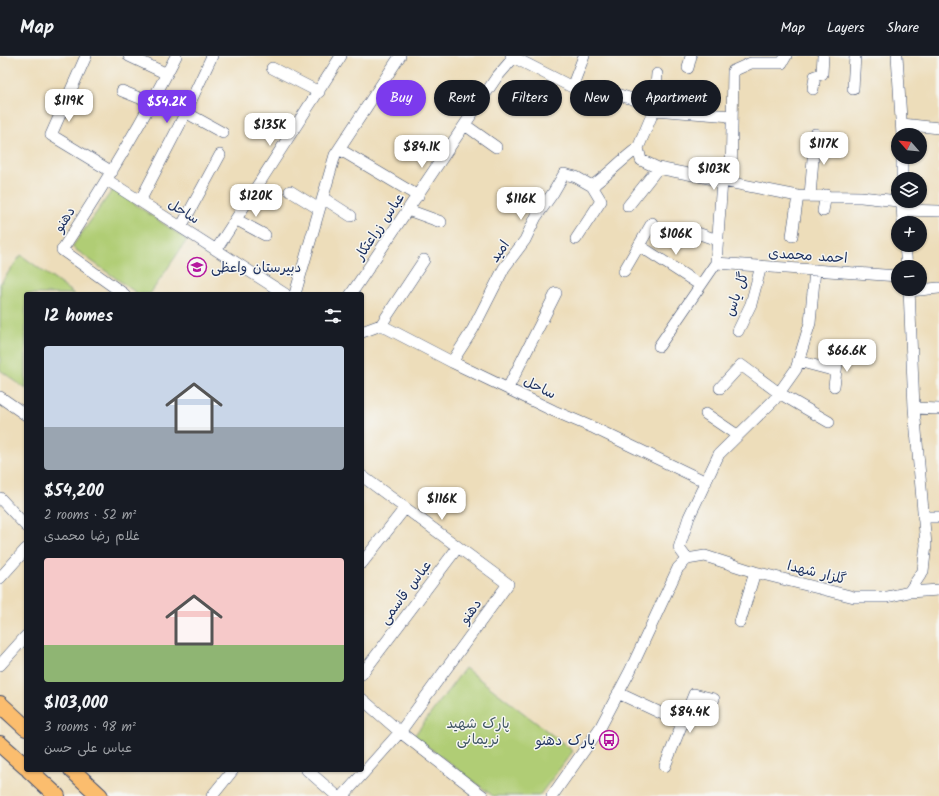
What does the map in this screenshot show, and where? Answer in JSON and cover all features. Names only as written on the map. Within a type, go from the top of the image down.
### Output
[{"type":"highway","points":[[0,704],[24,726]]},
{"type":"highway","points":[[0,744],[24,766]]},
{"type":"highway","points":[[31,772],[57,796]]},
{"type":"highway","points":[[74,772],[100,796]]},
{"type":"street","name":"ساحل","points":[[86,56],[51,135],[110,176],[140,201],[282,292]]},
{"type":"street","points":[[129,56],[167,74]]},
{"type":"street","points":[[110,176],[152,103],[176,56]]},
{"type":"street","points":[[140,201],[212,56]]},
{"type":"street","points":[[216,250],[237,220],[341,56]]},
{"type":"street","points":[[296,292],[335,155],[400,56]]},
{"type":"street","points":[[575,80],[584,56]]},
{"type":"street","points":[[688,68],[690,56]]},
{"type":"street","points":[[659,346],[716,263],[717,240],[727,182],[733,71],[751,63],[782,63],[786,56]]},
{"type":"street","points":[[813,89],[815,76],[822,74],[824,56]]},
{"type":"street","points":[[853,89],[855,56]]},
{"type":"street","points":[[897,56],[902,128]]},
{"type":"street","points":[[513,57],[570,86]]},
{"type":"street","name":"عباس زراعتکار","points":[[352,292],[496,78],[513,57]]},
{"type":"street","points":[[272,68],[319,92]]},
{"type":"street","points":[[656,80],[657,74]]},
{"type":"street","points":[[122,91],[152,103]]},
{"type":"street","points":[[185,112],[223,133]]},
{"type":"street","points":[[721,115],[731,116]]},
{"type":"street","points":[[576,239],[601,201],[592,186],[607,176],[621,161],[638,148],[651,116]]},
{"type":"street","points":[[465,125],[496,147]]},
{"type":"street","points":[[927,129],[939,128]]},
{"type":"street","points":[[810,196],[815,134]]},
{"type":"street","points":[[638,148],[641,160],[658,168],[798,196],[826,196],[891,202]]},
{"type":"street","points":[[339,149],[418,196]]},
{"type":"street","points":[[181,227],[220,155]]},
{"type":"street","points":[[628,206],[658,168]]},
{"type":"street","name":"امید","points":[[452,362],[472,329],[504,268],[525,240],[536,217],[553,194],[564,174],[576,177],[592,186]]},
{"type":"street","name":"دهنو","points":[[110,176],[62,250],[121,292]]},
{"type":"street","points":[[290,192],[351,216]]},
{"type":"street","points":[[792,236],[798,196]]},
{"type":"street","points":[[823,211],[826,196]]},
{"type":"street","points":[[925,208],[939,211]]},
{"type":"street","points":[[408,210],[441,222]]},
{"type":"street","points":[[237,220],[265,236]]},
{"type":"street","points":[[624,271],[640,246],[652,223]]},
{"type":"street","points":[[686,229],[717,240]]},
{"type":"street","points":[[640,246],[700,286]]},
{"type":"street","points":[[364,331],[381,325],[424,260]]},
{"type":"street","name":"احمد محمدی","points":[[716,263],[891,275]]},
{"type":"street","name":"گل یاس","points":[[738,331],[751,304],[761,266]]},
{"type":"street","points":[[552,796],[600,728],[618,694],[678,568],[687,559],[679,548],[689,517],[719,454],[774,400],[796,369],[810,323],[815,270]]},
{"type":"street","points":[[927,289],[939,288]]},
{"type":"street","points":[[508,388],[556,293]]},
{"type":"street","points":[[909,296],[914,408],[926,545],[923,572],[909,592]]},
{"type":"street","name":"ساحل","points":[[381,325],[452,362],[706,482]]},
{"type":"street","points":[[834,386],[838,356]]},
{"type":"street","points":[[798,360],[836,371]]},
{"type":"street","points":[[720,388],[741,365],[779,393],[829,422]]},
{"type":"street","points":[[0,397],[24,414]]},
{"type":"street","points":[[914,408],[939,409]]},
{"type":"street","points":[[706,414],[737,435]]},
{"type":"street","name":"دهنو","points":[[343,796],[400,732],[508,584],[364,477]]},
{"type":"street","points":[[0,500],[24,524]]},
{"type":"street","points":[[364,560],[405,508]]},
{"type":"street","points":[[923,517],[939,517]]},
{"type":"street","name":"عباس قاسمی","points":[[364,671],[458,547]]},
{"type":"street","points":[[0,578],[24,551]]},
{"type":"street","name":"گلزار شهدا","points":[[687,559],[705,556],[755,572],[854,597],[887,597],[909,592],[939,590]]},
{"type":"street","points":[[740,622],[755,572]]},
{"type":"street","points":[[0,665],[24,638]]},
{"type":"street","points":[[618,694],[682,723]]},
{"type":"street","points":[[666,766],[694,694],[714,699]]},
{"type":"street","points":[[364,701],[400,732],[482,796]]},
{"type":"street","points":[[212,796],[231,772]]},
{"type":"street","points":[[309,772],[337,796]]},
{"type":"green space","points":[[113,189],[187,240],[151,292],[135,292],[72,247]]},
{"type":"green space","points":[[21,255],[71,292],[24,292],[24,388],[0,370],[0,284]]},
{"type":"green space","name":"پارک شهید نریمانی","points":[[465,668],[573,751],[539,796],[493,796],[414,736]]},
{"type":"place","name":"دبیرستان واعظی","points":[[197,267]]},
{"type":"place","name":"پارک دهنو","points":[[609,740]]}]
